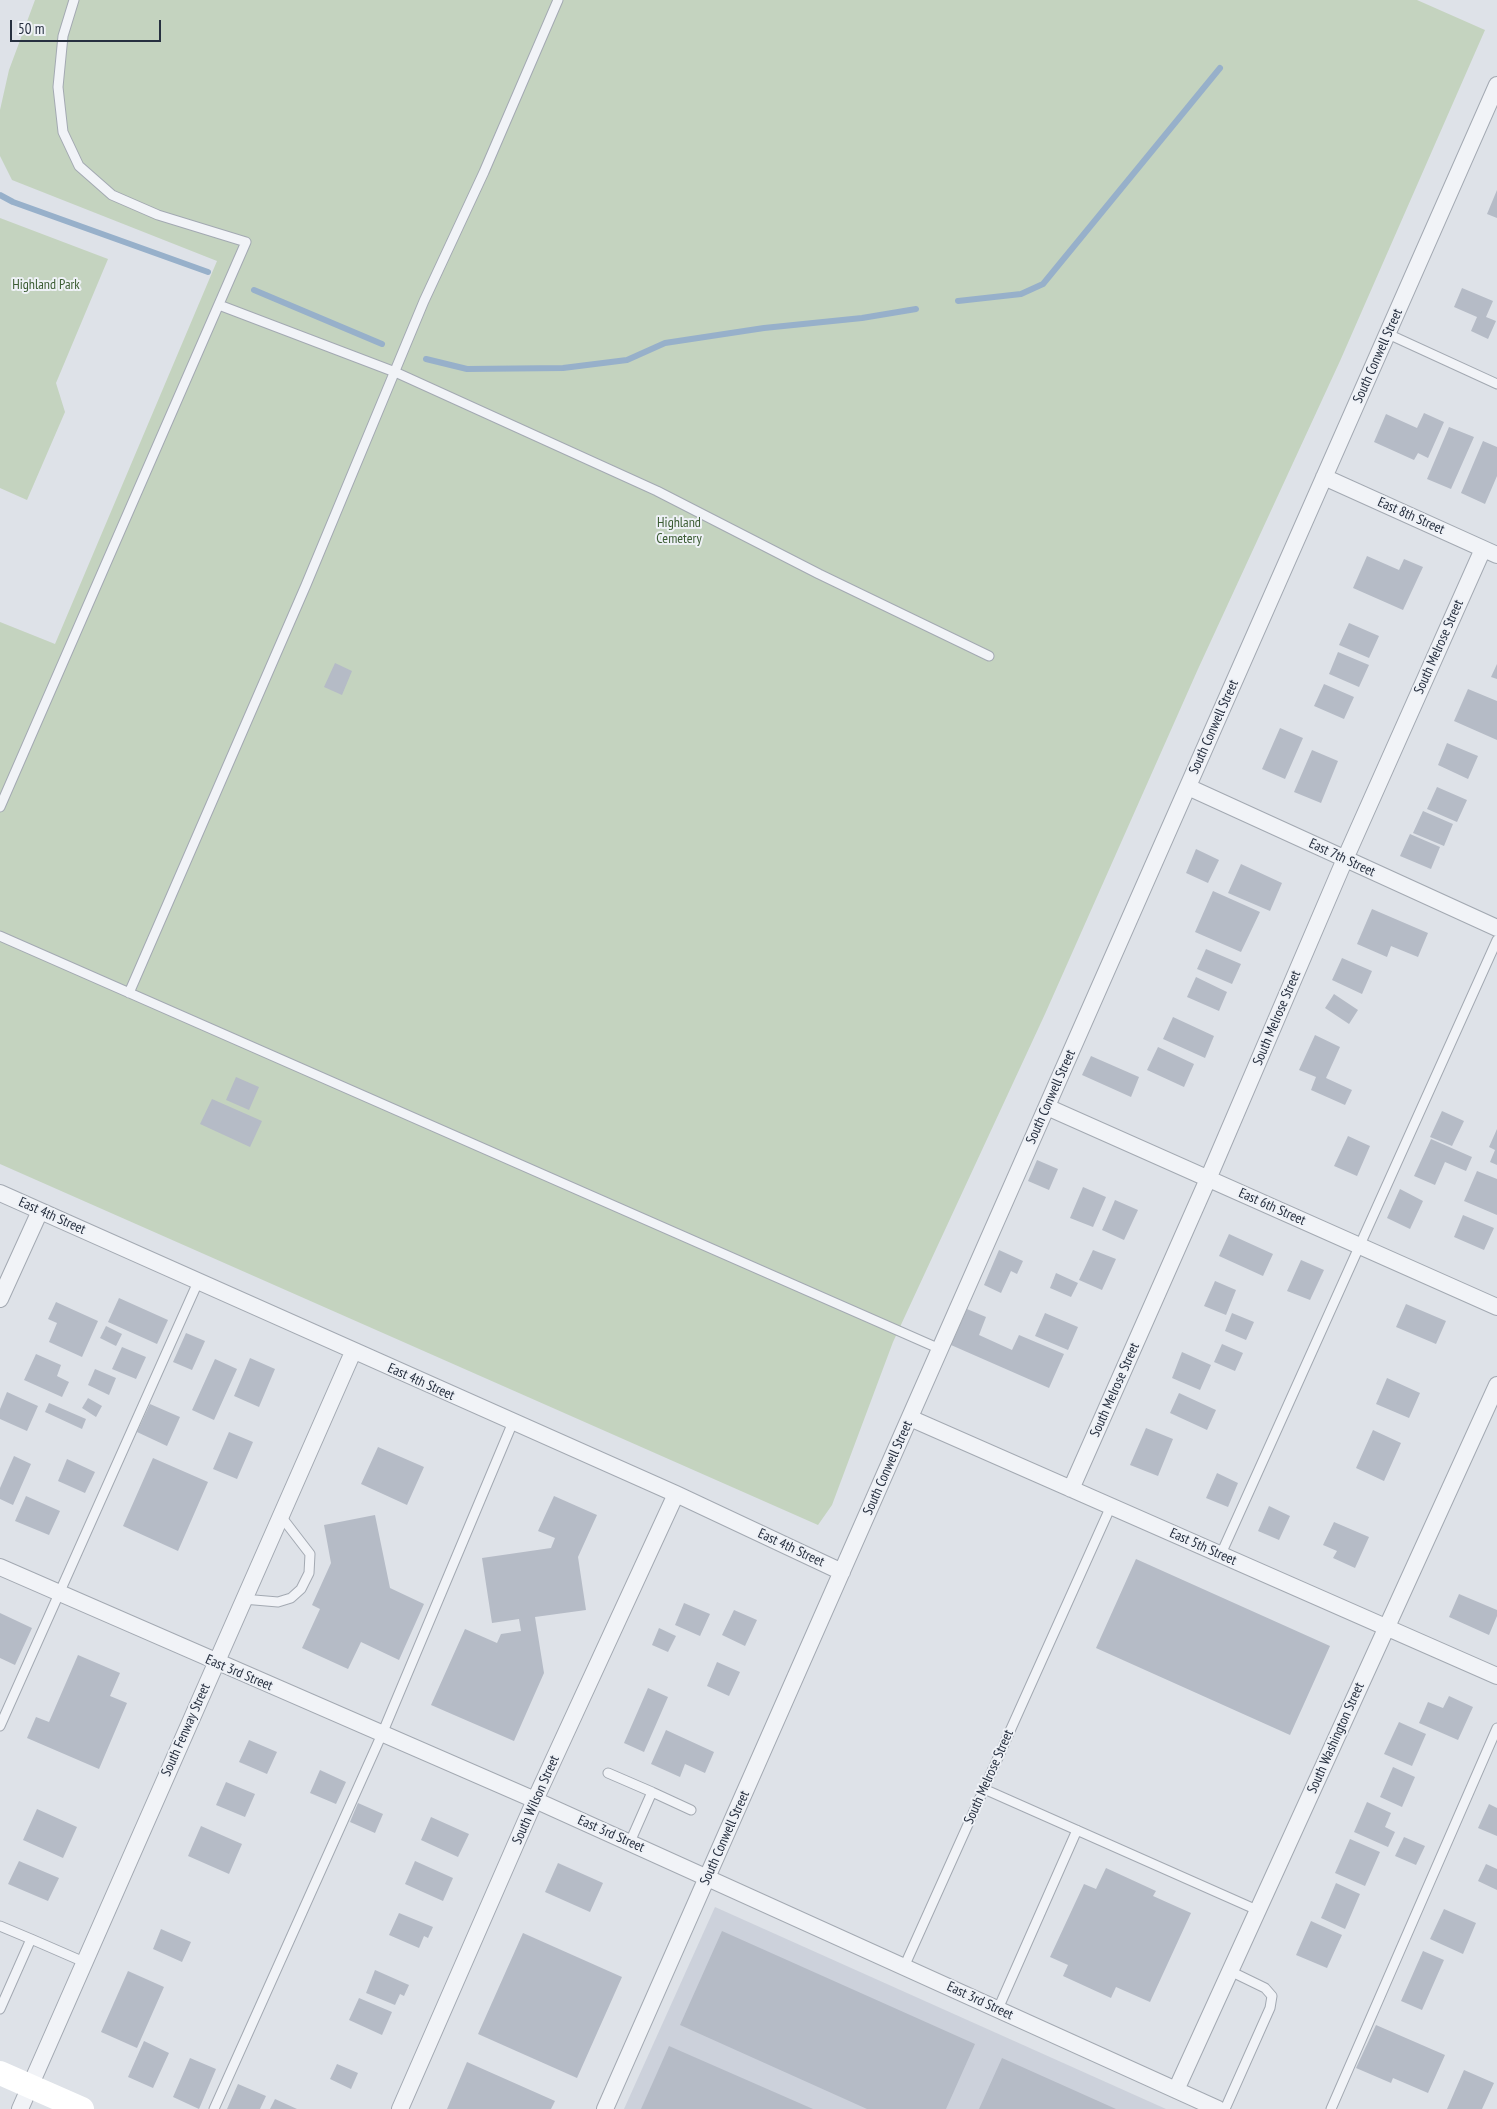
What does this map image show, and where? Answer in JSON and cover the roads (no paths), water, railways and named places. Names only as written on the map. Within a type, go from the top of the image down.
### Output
[{"type":"main road","points":[[0,2073],[82,2109]]},
{"type":"street","name":"South Conwell Street","points":[[605,2109],[1497,85]]},
{"type":"street","name":"East 8th Street","points":[[1324,477],[1490,552]]},
{"type":"street","name":"South Melrose Street","points":[[1071,1489],[1208,1179],[1345,858],[1490,552]]},
{"type":"street","name":"East 7th Street","points":[[1188,787],[1497,928]]},
{"type":"street","name":"East 6th Street","points":[[1047,1107],[1497,1307]]},
{"type":"street","name":"East 4th Street","points":[[0,1193],[353,1352],[676,1494],[842,1572]]},
{"type":"street","points":[[0,1299],[40,1211]]},
{"type":"street","name":"South Fenway Street","points":[[20,2109],[353,1352]]},
{"type":"street","name":"South Washington Street","points":[[1176,2090],[1497,1386]]},
{"type":"street","name":"East 5th Street","points":[[910,1418],[1497,1676]]},
{"type":"street","name":"South Wilson Street","points":[[400,2109],[535,1800],[676,1494]]},
{"type":"street","name":"East 3rd Street","points":[[0,1567],[630,1842],[1218,2109]]},
{"type":"lane","points":[[0,807],[246,242],[158,215],[112,195],[79,166],[63,132],[58,88],[63,36],[74,0]]},
{"type":"lane","points":[[129,993],[424,301],[484,172],[558,0]]},
{"type":"lane","points":[[219,305],[395,372],[657,491],[819,574],[989,656]]},
{"type":"lane","points":[[1388,334],[1497,384]]},
{"type":"lane","points":[[0,936],[940,1350]]},
{"type":"lane","points":[[1221,1554],[1497,940]]},
{"type":"lane","points":[[0,1726],[198,1282]]},
{"type":"lane","points":[[214,2109],[382,1734],[513,1422]]},
{"type":"lane","name":"South Melrose Street","points":[[904,1966],[1110,1506]]},
{"type":"lane","points":[[243,1599],[278,1602],[291,1598],[301,1589],[309,1573],[310,1554],[280,1515]]},
{"type":"lane","points":[[1331,2109],[1497,1728]]},
{"type":"lane","points":[[608,1773],[691,1810]]},
{"type":"lane","points":[[984,1788],[1257,1910]]},
{"type":"lane","points":[[630,1842],[652,1792]]},
{"type":"lane","points":[[998,2009],[1077,1830]]},
{"type":"lane","points":[[0,1926],[84,1962]]},
{"type":"lane","points":[[0,2009],[31,1939]]},
{"type":"lane","points":[[1225,2109],[1270,2008],[1272,1996],[1265,1988],[1230,1971]]},
{"type":"waterway","points":[[958,301],[1021,294],[1043,284],[1220,68]]},
{"type":"waterway","points":[[0,195],[13,202],[208,272]]},
{"type":"waterway","points":[[254,290],[382,344]]},
{"type":"waterway","points":[[426,359],[467,369],[563,368],[627,360],[665,343],[764,328],[862,318],[916,309]]},
{"type":"park label","name":"Highland Park","points":[[46,285]]},
{"type":"park label","name":"Highland Cemetery","points":[[679,532]]}]
